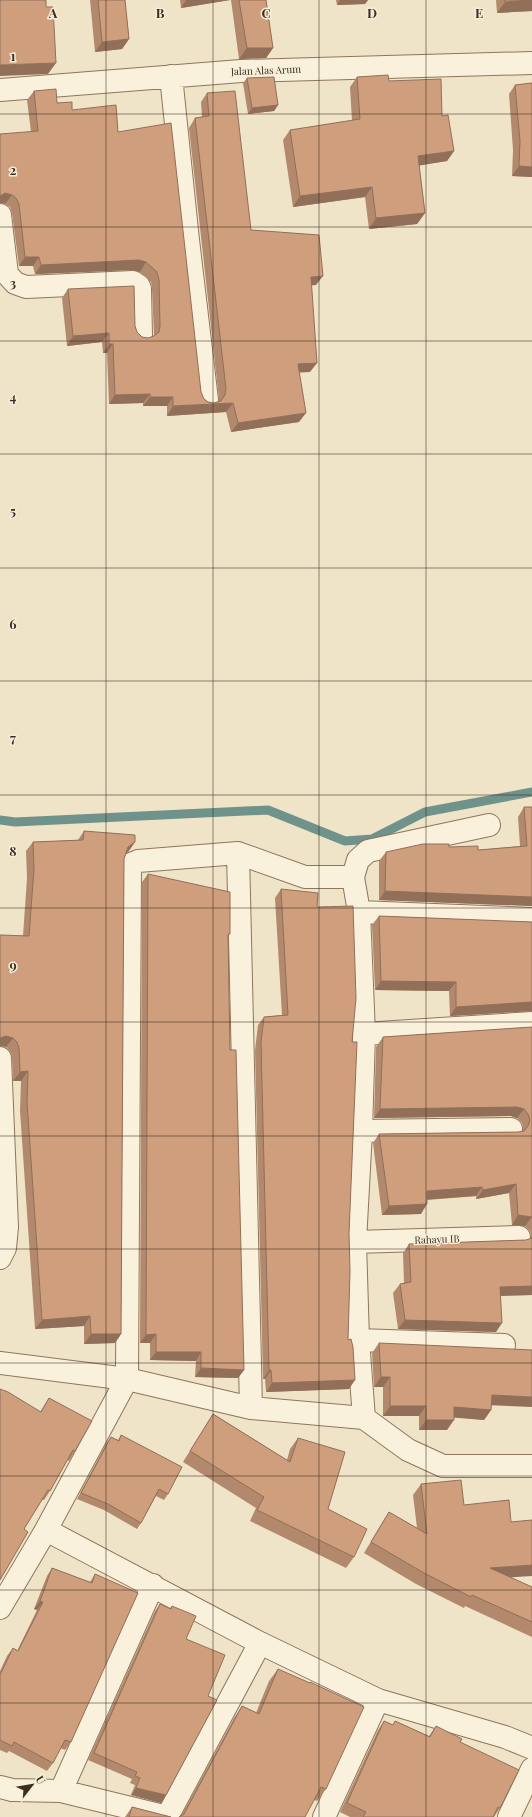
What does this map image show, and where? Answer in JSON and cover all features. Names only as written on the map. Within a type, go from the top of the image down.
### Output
[{"type":"street","name":"Jalan Alas Arum","points":[[0,90],[241,70],[532,63]]},
{"type":"street","points":[[171,76],[188,240],[207,400]]},
{"type":"street","points":[[0,215],[7,274],[15,283],[26,287],[133,282],[139,286],[140,289],[141,334]]},
{"type":"street","points":[[364,1418],[358,1340],[355,1242],[364,1034],[359,912],[353,878],[358,860],[368,851],[489,825]]},
{"type":"street","points":[[0,1608],[46,1530],[127,1379],[130,868],[133,862],[138,861],[238,854],[306,877],[353,878]]},
{"type":"street","points":[[238,854],[251,1408]]},
{"type":"street","points":[[359,912],[532,919]]},
{"type":"street","points":[[364,1034],[532,1023]]},
{"type":"street","points":[[0,1058],[7,1227],[5,1248],[0,1258]]},
{"type":"street","points":[[361,1131],[511,1129]]},
{"type":"street","name":"Rahayu IB","points":[[355,1242],[520,1237]]},
{"type":"street","points":[[358,1340],[504,1345]]},
{"type":"street","points":[[1,1365],[127,1379],[251,1408],[364,1418],[408,1450],[443,1466],[532,1466]]},
{"type":"street","points":[[46,1530],[153,1585],[260,1643],[378,1700],[481,1730],[532,1748]]},
{"type":"street","points":[[61,1791],[153,1585]]},
{"type":"street","points":[[0,1787],[12,1790],[61,1791],[93,1808],[167,1817],[260,1643]]},
{"type":"street","points":[[324,1817],[378,1700]]},
{"type":"street","points":[[509,1817],[532,1769]]},
{"type":"building","points":[[0,0],[46,0],[46,7],[53,7],[56,63],[0,65]]},
{"type":"building","points":[[98,0],[125,0],[129,39],[102,42]]},
{"type":"building","points":[[239,0],[266,0],[273,48],[247,48]]},
{"type":"building","points":[[504,0],[532,0],[505,2]]},
{"type":"building","points":[[388,75],[389,81],[441,79],[442,116],[448,115],[454,151],[418,156],[425,213],[376,218],[372,187],[300,196],[290,130],[360,119],[357,77]]},
{"type":"building","points":[[274,77],[278,105],[252,108],[247,78]]},
{"type":"building","points":[[532,83],[532,167],[519,166],[520,141],[515,85]]},
{"type":"building","points":[[56,89],[57,103],[72,102],[72,110],[116,105],[118,132],[171,123],[201,392],[204,399],[208,402],[214,403],[221,401],[225,395],[226,389],[195,118],[209,116],[207,93],[235,91],[251,230],[319,235],[323,276],[311,277],[317,363],[298,364],[306,413],[238,423],[233,403],[173,406],[173,397],[150,397],[150,394],[115,395],[113,344],[109,344],[109,333],[73,336],[68,289],[134,286],[135,326],[137,332],[142,337],[148,338],[159,332],[160,326],[159,280],[157,272],[146,262],[139,260],[41,265],[39,257],[25,257],[19,204],[16,198],[5,193],[0,196],[0,134],[38,131],[34,91]]},
{"type":"building","points":[[524,807],[532,807],[532,897],[385,891],[386,852],[423,844],[449,844],[449,847],[478,846],[478,850],[527,846]]},
{"type":"building","points":[[84,831],[135,835],[135,842],[128,847],[124,859],[121,1334],[91,1334],[90,1316],[42,1320],[27,1102],[28,1071],[20,1072],[19,1048],[17,1042],[13,1038],[6,1036],[0,1038],[0,935],[29,936],[34,869],[33,842],[83,840]]},
{"type":"building","points":[[148,874],[230,892],[230,934],[228,934],[230,1050],[236,1050],[244,1370],[201,1368],[201,1352],[156,1352],[156,1334],[146,1335]]},
{"type":"building","points":[[281,889],[318,893],[317,907],[353,906],[356,998],[352,1042],[357,1042],[349,1233],[350,1271],[348,1340],[351,1339],[353,1347],[355,1380],[272,1383],[271,1370],[269,1370],[261,1042],[264,1017],[288,1015]]},
{"type":"building","points":[[379,916],[532,922],[532,1002],[456,1007],[456,982],[381,981]]},
{"type":"building","points":[[532,1027],[532,1217],[518,1215],[516,1184],[483,1190],[482,1187],[427,1191],[427,1204],[389,1206],[379,1134],[518,1132],[524,1131],[530,1120],[524,1109],[517,1107],[380,1109],[383,1037]]},
{"type":"building","points":[[532,1238],[532,1286],[500,1287],[502,1323],[405,1320],[400,1284],[411,1282],[409,1244],[526,1240]]},
{"type":"building","points":[[379,1343],[532,1350],[532,1397],[492,1395],[491,1410],[454,1407],[454,1420],[426,1420],[426,1406],[390,1406],[390,1377],[381,1377]]},
{"type":"building","points":[[0,1389],[8,1392],[41,1412],[49,1398],[92,1421],[75,1451],[73,1450],[50,1491],[48,1490],[24,1529],[28,1532],[0,1580]]},
{"type":"building","points":[[213,1414],[290,1462],[298,1438],[345,1452],[328,1509],[367,1529],[354,1557],[257,1510],[264,1497],[190,1451]]},
{"type":"building","points":[[121,1435],[182,1467],[168,1494],[159,1489],[141,1523],[108,1504],[81,1493],[111,1437],[119,1441]]},
{"type":"building","points":[[461,1480],[464,1505],[509,1500],[511,1522],[532,1520],[532,1565],[490,1568],[532,1587],[532,1622],[472,1595],[471,1597],[424,1573],[371,1542],[389,1512],[427,1534],[421,1484]]},
{"type":"building","points":[[52,1568],[92,1583],[95,1574],[138,1593],[71,1742],[65,1740],[53,1763],[14,1742],[12,1746],[0,1740],[0,1675],[13,1648],[18,1651],[43,1602],[40,1601]]},
{"type":"building","points":[[160,1604],[171,1609],[172,1606],[196,1616],[186,1639],[225,1655],[208,1696],[217,1700],[166,1795],[136,1788],[140,1778],[135,1776],[137,1772],[94,1753]]},
{"type":"building","points":[[278,1669],[364,1707],[326,1789],[321,1787],[305,1817],[179,1817],[184,1814],[242,1706],[259,1714]]},
{"type":"building","points":[[384,1721],[393,1725],[395,1721],[430,1737],[436,1726],[462,1739],[460,1742],[519,1770],[500,1808],[498,1807],[493,1817],[363,1817],[366,1812],[347,1803]]},
{"type":"building","points":[[132,1807],[171,1817],[129,1817]]},
{"type":"waterway","points":[[0,820],[15,822],[268,810],[345,841],[372,839],[425,812],[532,792]]}]
